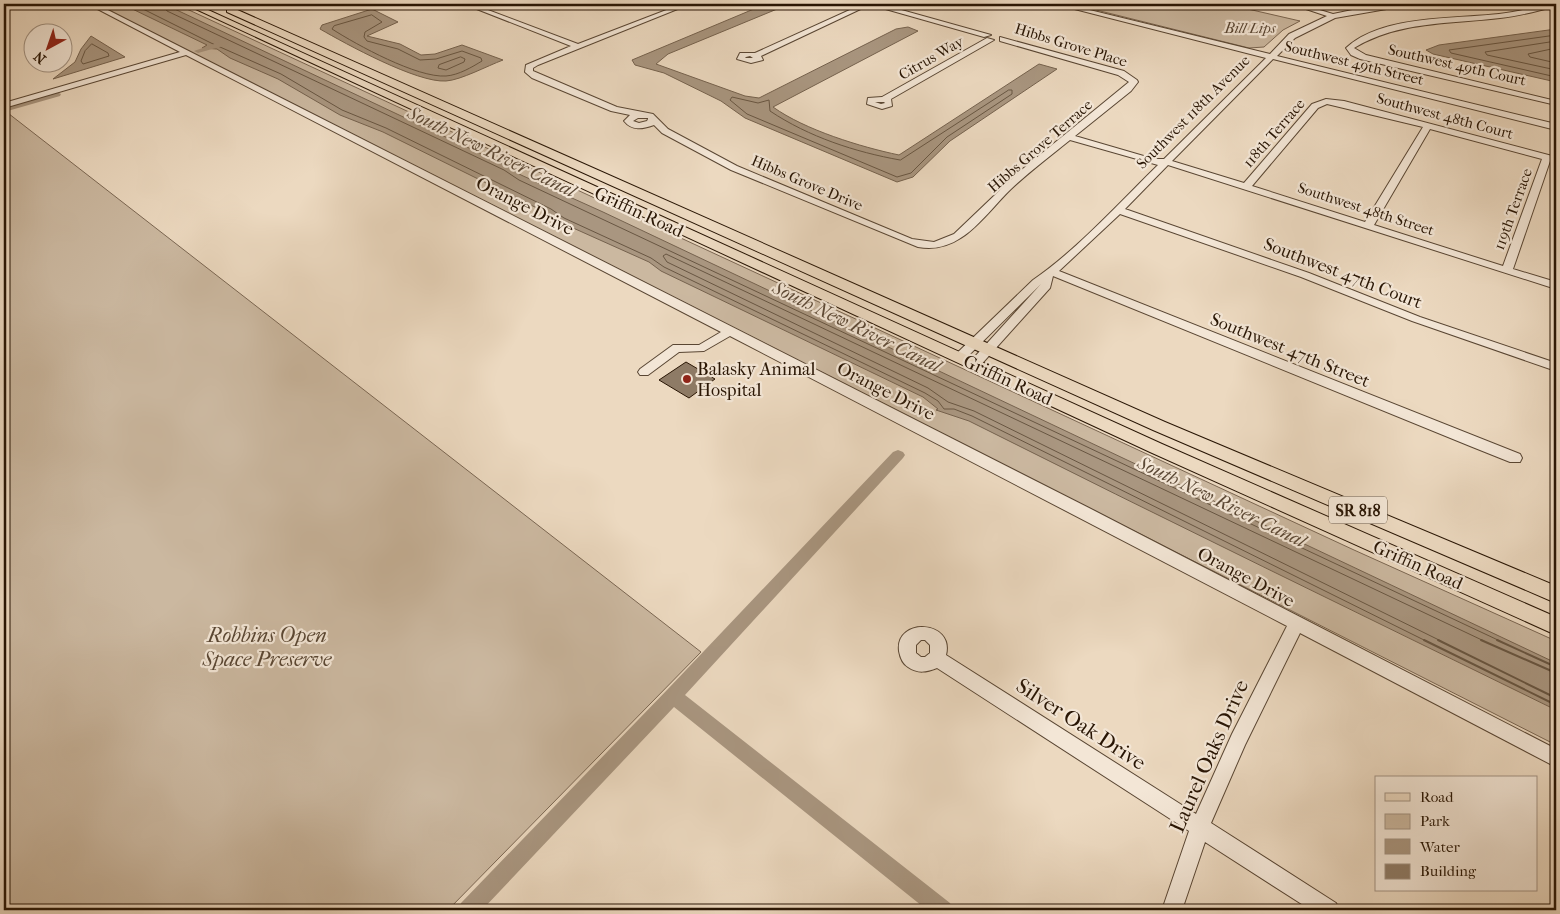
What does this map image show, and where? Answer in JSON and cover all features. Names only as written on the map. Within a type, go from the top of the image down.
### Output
[{"type":"main road","name":"Griffin Road","points":[[188,4],[967,361],[1556,626]]},
{"type":"main road","name":"Griffin Road","points":[[216,4],[1159,426],[1556,595]]},
{"type":"main road","points":[[246,30],[269,27]]},
{"type":"main road","points":[[257,36],[284,34]]},
{"type":"street","name":"Orange Drive","points":[[91,4],[1086,513],[1556,758]]},
{"type":"street","points":[[467,4],[577,46]]},
{"type":"street","points":[[642,115],[614,109],[535,76],[529,72],[529,67],[577,46],[687,4]]},
{"type":"street","points":[[757,55],[864,4]]},
{"type":"street","name":"Hibbs Grove Place","points":[[864,4],[878,4],[988,38],[1003,40],[1121,73],[1131,78]]},
{"type":"street","name":"Southwest 49th Street","points":[[1058,4],[1556,127]]},
{"type":"street","points":[[1294,4],[1333,16]]},
{"type":"street","name":"Southwest 118th Avenue","points":[[967,361],[1046,286],[1050,274],[1118,210],[1298,32],[1333,16],[1367,9],[1412,4]]},
{"type":"street","name":"Southwest 49th Court","points":[[1555,4],[1515,14],[1394,28],[1363,40],[1350,48],[1352,52],[1368,58],[1556,103]]},
{"type":"street","name":"Citrus Way","points":[[885,99],[988,38]]},
{"type":"street","points":[[4,106],[184,52]]},
{"type":"street","name":"Hibbs Grove Terrace","points":[[934,245],[954,238],[983,215],[1008,188],[1131,86],[1134,82],[1131,78]]},
{"type":"street","name":"Southwest 48th Court","points":[[1326,101],[1552,159]]},
{"type":"street","name":"118th Terrace","points":[[1246,187],[1315,106],[1326,101]]},
{"type":"street","points":[[614,109],[628,121],[633,116],[642,115]]},
{"type":"street","name":"Hibbs Grove Drive","points":[[642,115],[652,119],[659,127],[673,136],[734,168],[915,244],[934,245]]},
{"type":"street","points":[[638,126],[649,124],[652,119]]},
{"type":"street","name":"Hibbs Grove Drive","points":[[628,121],[638,126],[673,136]]},
{"type":"street","points":[[1368,226],[1428,126]]},
{"type":"street","name":"Southwest 48th Street","points":[[1074,134],[1153,162],[1166,162],[1556,286]]},
{"type":"street","name":"119th Terrace","points":[[1507,270],[1552,159]]},
{"type":"street","name":"Southwest 47th Court","points":[[1118,210],[1305,274],[1416,319],[1556,368]]},
{"type":"street","name":"Southwest 47th Street","points":[[1050,274],[1475,444],[1515,458]]},
{"type":"street","points":[[644,372],[677,348],[692,351],[700,349],[730,331]]},
{"type":"street","name":"Laurel Oaks Drive","points":[[1172,910],[1200,827],[1238,740],[1296,624]]},
{"type":"street","name":"Silver Oak Drive","points":[[938,659],[1329,910]]},
{"type":"green space","points":[[96,4],[176,4],[1354,550],[1556,641],[1556,745]]},
{"type":"green space","name":"Bill Lips","points":[[1072,4],[1226,4],[1300,21],[1283,30],[1264,47],[1249,48]]},
{"type":"green space","name":"Robbins Open Space Preserve","points":[[4,110],[701,652],[448,910],[4,910]]},
{"type":"water","points":[[122,4],[164,4],[505,165],[521,175],[603,212],[1556,663],[1556,710],[969,421],[936,410],[938,409],[923,397],[661,271],[649,262],[562,223],[549,214],[383,132],[340,115],[278,79],[230,58],[217,49],[202,48],[207,45]]},
{"type":"water","points":[[776,4],[782,7],[668,54],[656,64],[745,96],[759,98],[896,29],[908,27],[918,31],[773,107],[801,123],[834,137],[899,155],[1039,64],[1057,69],[950,141],[913,177],[897,182],[745,118],[721,101],[664,73],[635,65],[632,60],[761,6]]},
{"type":"water","points":[[372,9],[398,22],[367,36],[400,44],[421,55],[435,54],[462,45],[503,60],[452,80],[433,80],[382,61],[320,29],[322,25]]},
{"type":"water","points":[[1556,29],[1556,82],[1433,54],[1426,50],[1439,45]]},
{"type":"water","points":[[91,36],[125,57],[53,79],[62,72],[72,72],[72,64]]},
{"type":"building","name":"Balasky Animal Hospital","points":[[686,362],[715,379],[689,398],[659,380]]},
{"type":"waterway","points":[[198,51],[220,44]]},
{"type":"waterway","points":[[4,110],[57,94]]},
{"type":"waterway","points":[[673,696],[898,455]]},
{"type":"waterway","points":[[468,910],[673,696]]},
{"type":"waterway","points":[[673,696],[943,910]]},
{"type":"place","name":"Balasky Animal Hospital","points":[[687,379]]},
{"type":"water label","name":"South New River Canal","points":[[492,151]]},
{"type":"water label","name":"South New River Canal","points":[[857,326]]},
{"type":"water label","name":"South New River Canal","points":[[1222,501]]}]
